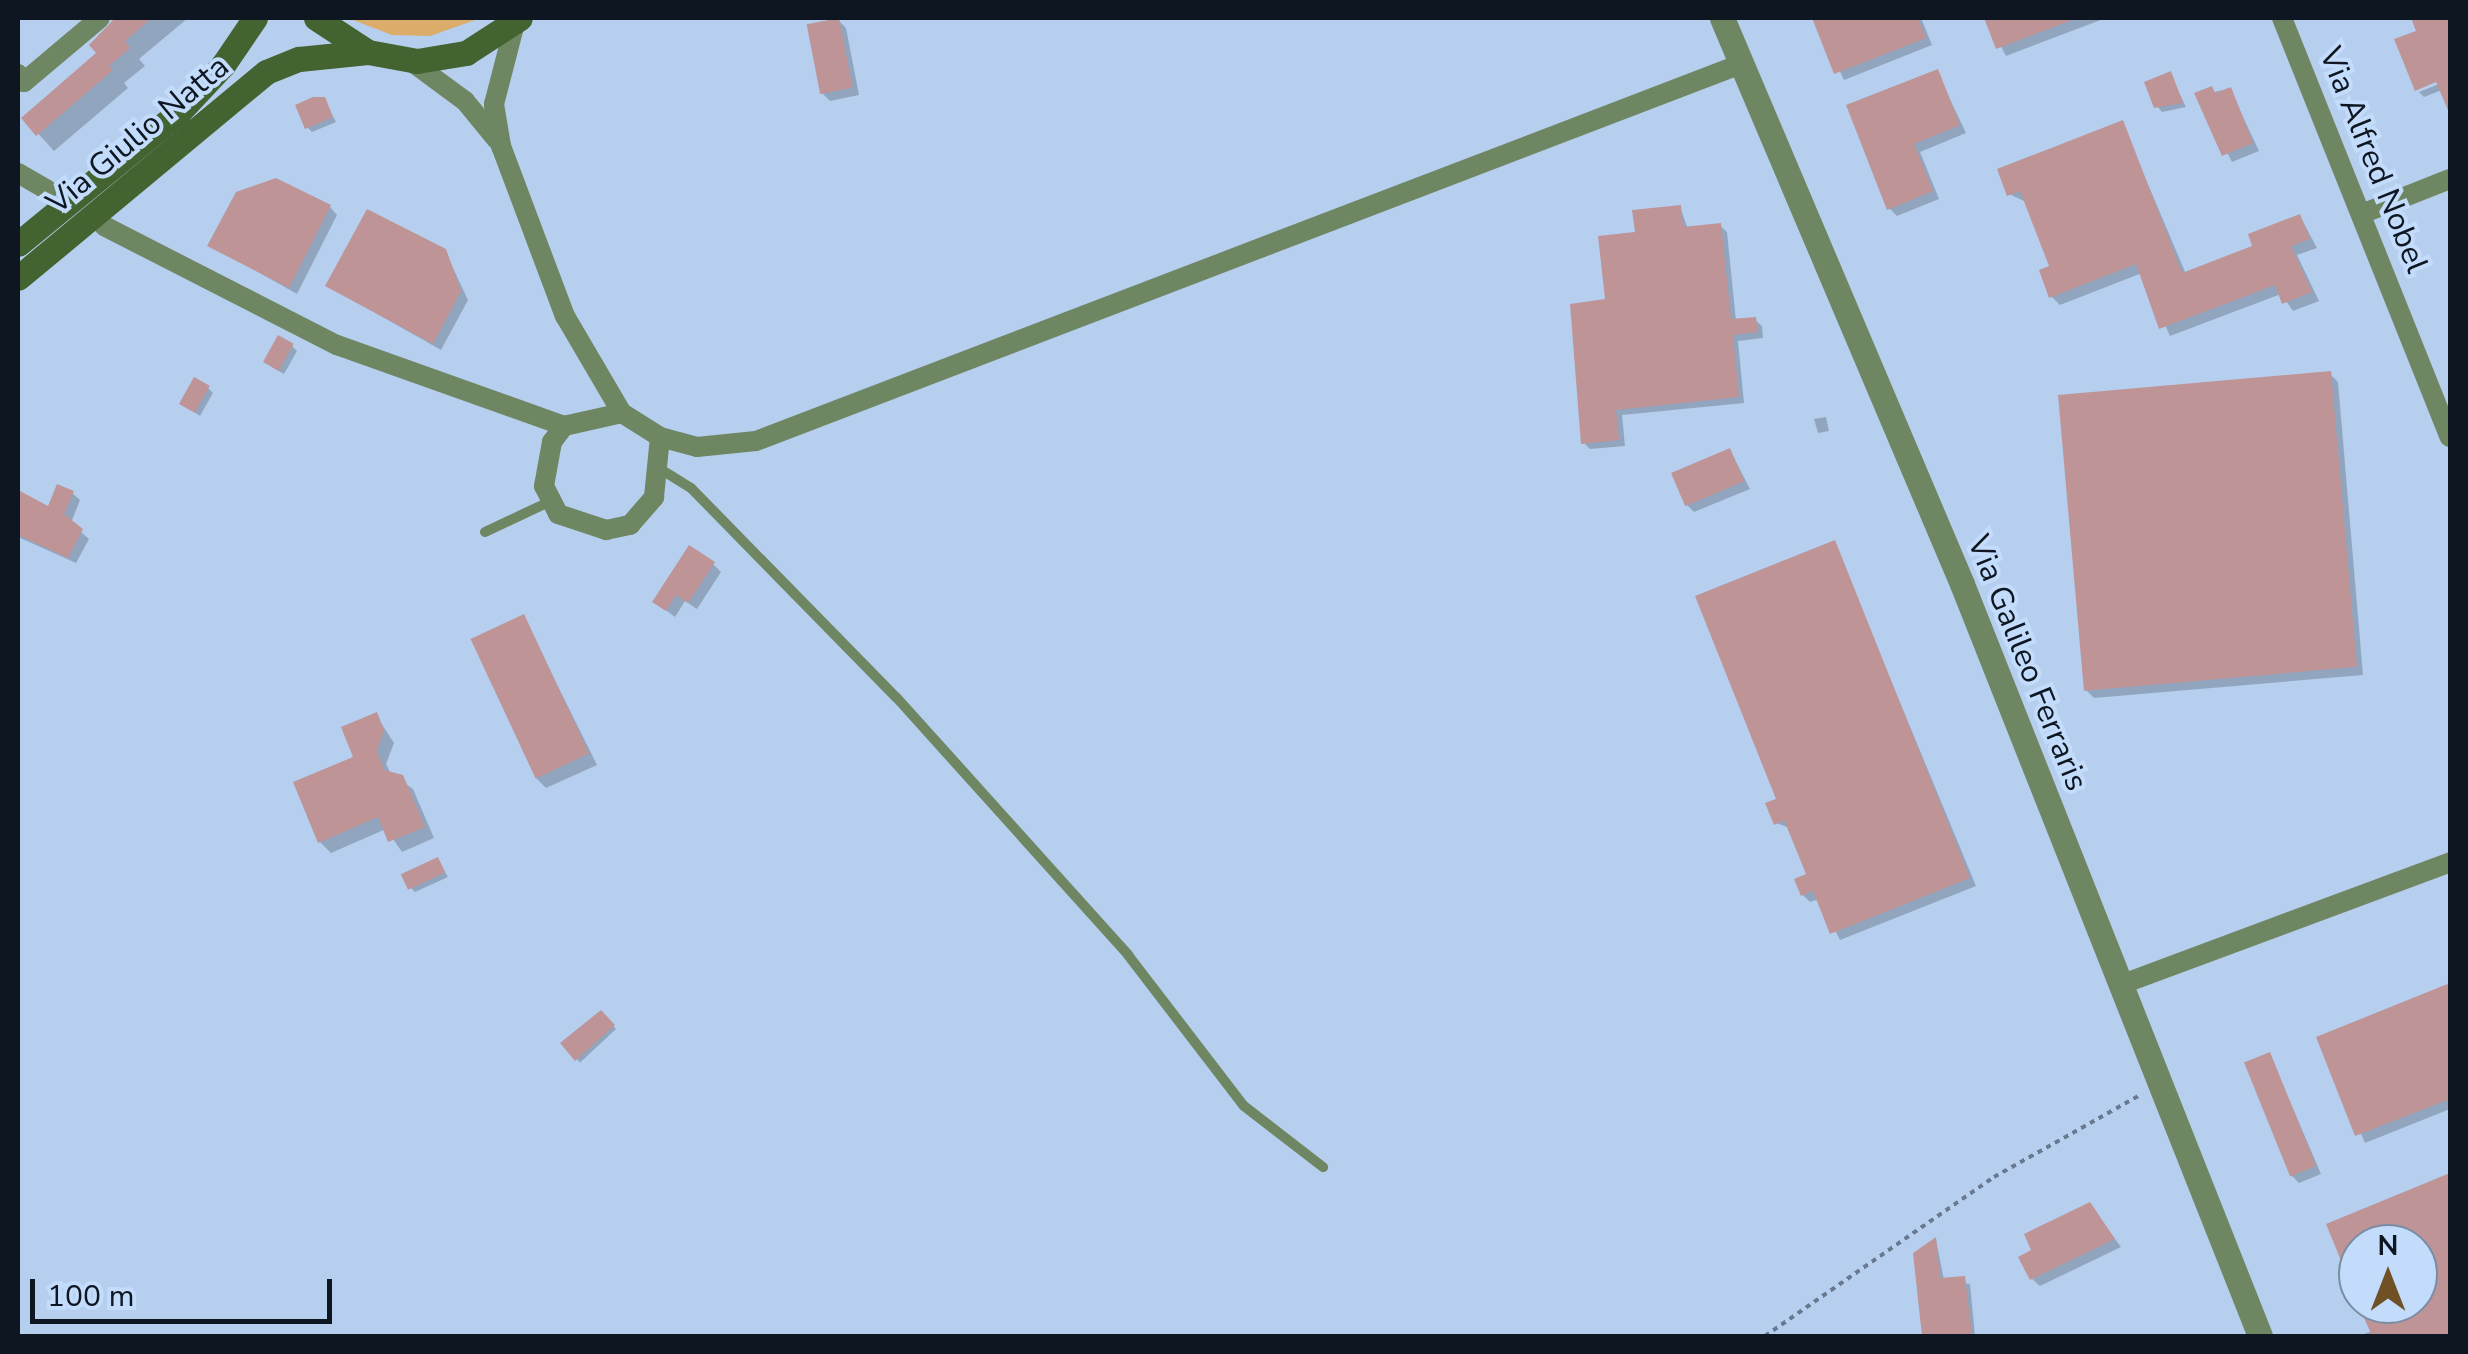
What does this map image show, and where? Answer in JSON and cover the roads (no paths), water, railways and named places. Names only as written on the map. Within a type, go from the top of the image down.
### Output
[{"type":"main road","name":"Via Giulio Natta","points":[[18,244],[180,112],[223,66],[255,18]]},
{"type":"main road","points":[[316,18],[368,52],[408,59],[466,53],[518,20]]},
{"type":"main road","name":"Via Giulio Natta","points":[[18,278],[266,72],[299,60],[368,52]]},
{"type":"street","points":[[21,78],[100,18]]},
{"type":"street","name":"Via Galileo Ferraris","points":[[1722,18],[1962,584],[2260,1336]]},
{"type":"street","name":"Via Alfred Nobel","points":[[2282,18],[2364,212],[2450,437]]},
{"type":"street","points":[[518,20],[494,104],[501,146],[565,316],[622,413],[660,437],[697,446],[756,441],[1741,64]]},
{"type":"street","points":[[408,59],[465,101],[501,146]]},
{"type":"street","points":[[18,173],[46,190]]},
{"type":"street","points":[[2364,212],[2450,179]]},
{"type":"street","points":[[104,226],[337,344],[564,426],[622,413]]},
{"type":"street","points":[[564,426],[544,465],[551,501],[558,514],[584,526],[630,525],[654,497],[662,470],[660,437]]},
{"type":"street","points":[[2120,985],[2450,862]]},
{"type":"lane","points":[[662,470],[692,488],[897,698],[1128,955],[1244,1106],[1323,1167]]},
{"type":"lane","points":[[485,532],[551,501]]}]
